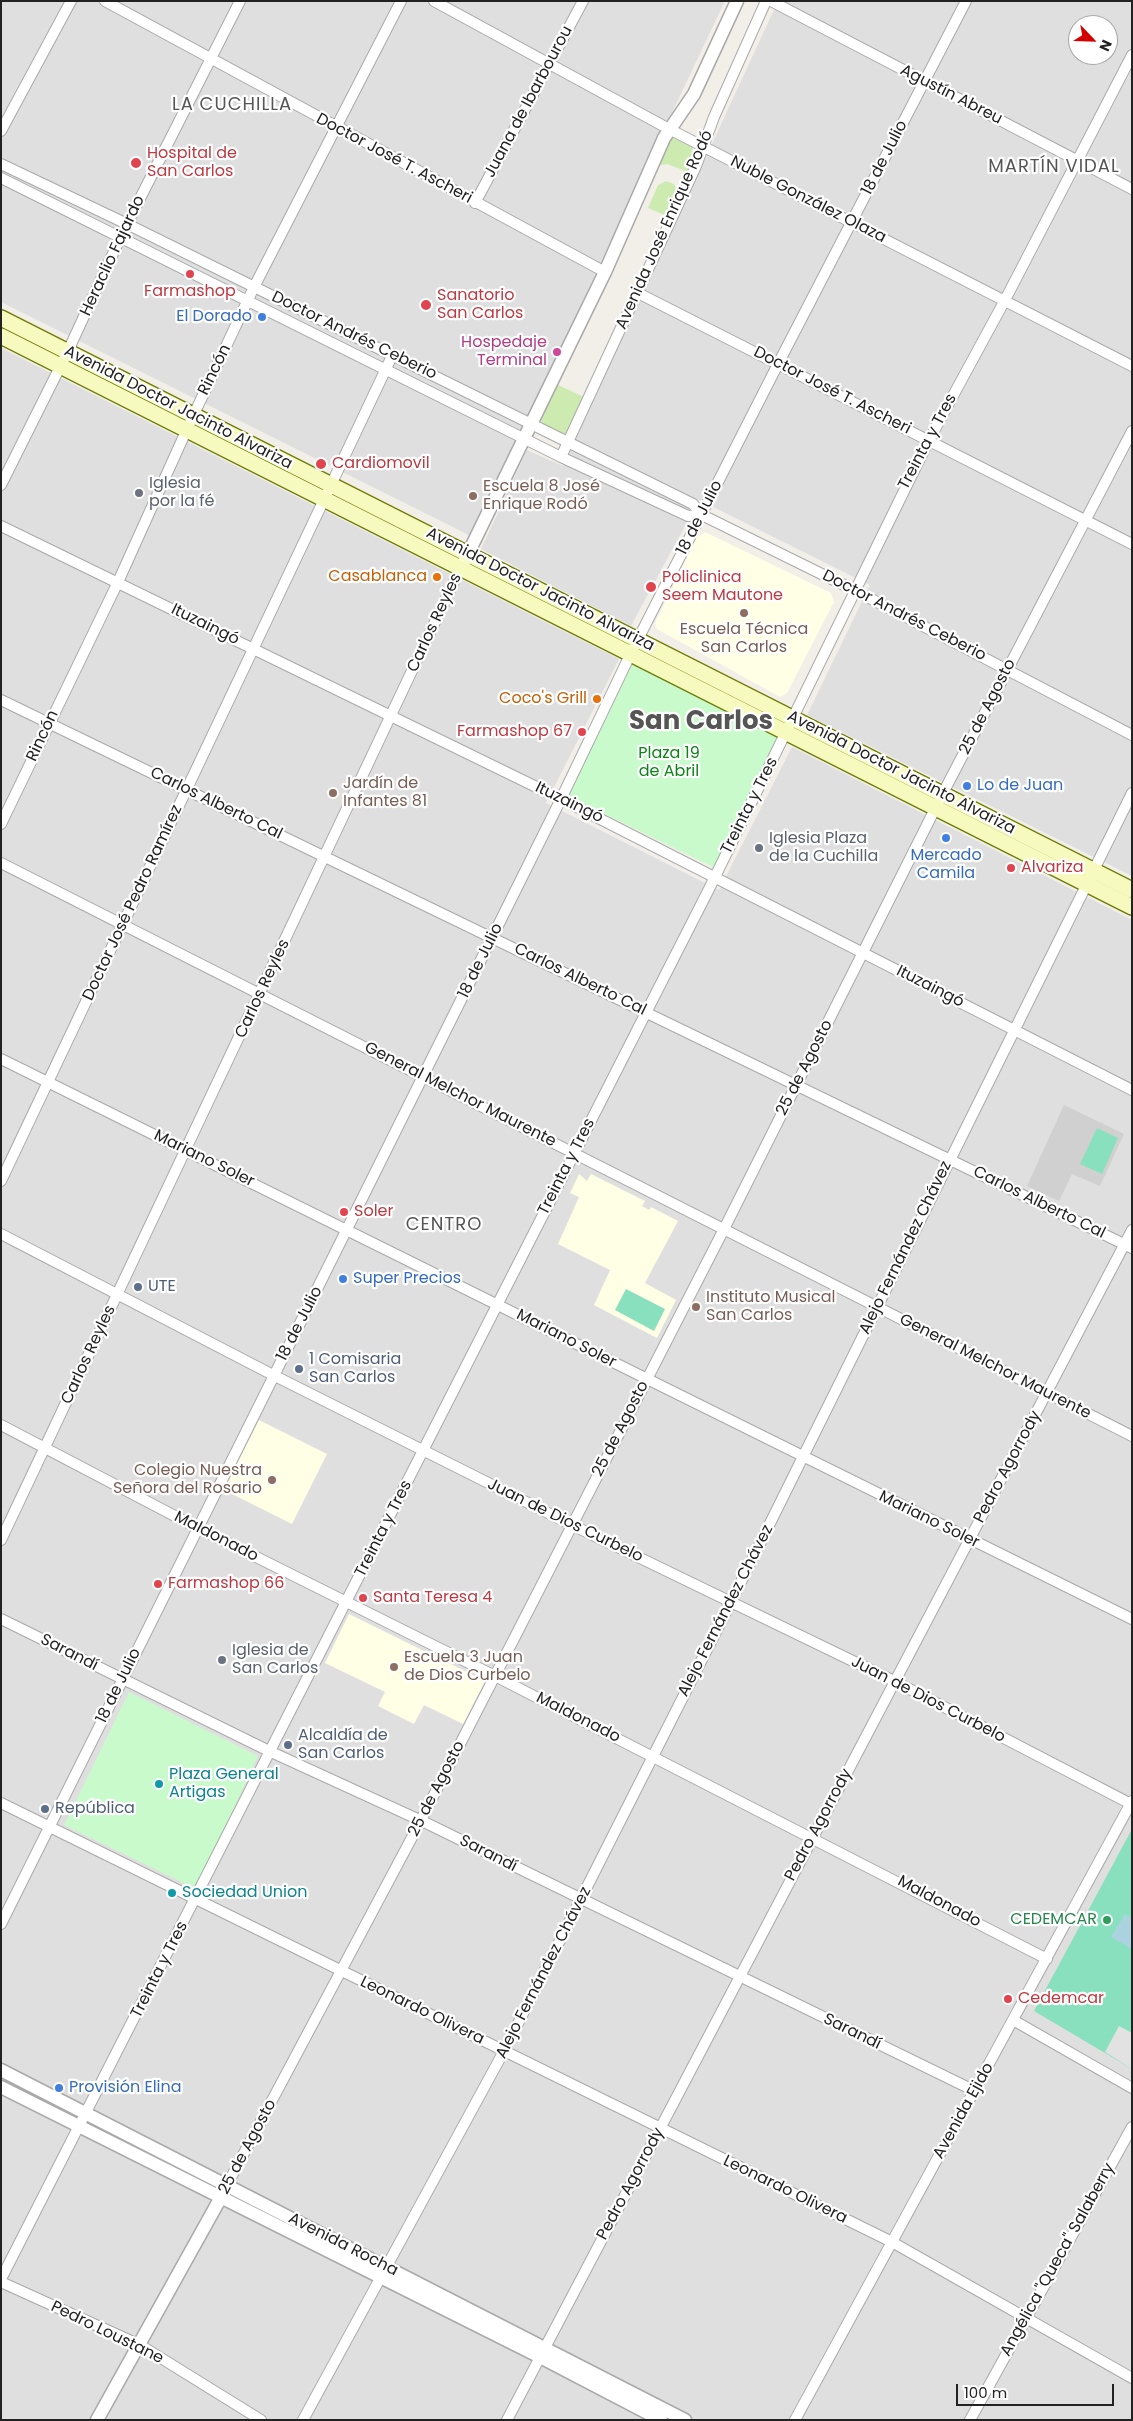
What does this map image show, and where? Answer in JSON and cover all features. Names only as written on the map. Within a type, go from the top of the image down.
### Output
[{"type":"main road","name":"Avenida Doctor Jacinto Alvariza","points":[[1,318],[639,639],[791,725],[1089,877],[1132,907]]},
{"type":"main road","name":"Avenida Doctor Jacinto Alvariza","points":[[1,336],[632,653],[791,725]]},
{"type":"main road","name":"Avenida Doctor Jacinto Alvariza","points":[[1089,877],[1132,890]]},
{"type":"street","points":[[1,131],[71,1]]},
{"type":"street","name":"Doctor José T. Ascheri","points":[[105,1],[604,272]]},
{"type":"street","name":"Heraclio Fajardo","points":[[1,485],[68,352],[121,236],[240,1]]},
{"type":"street","name":"Rincón","points":[[1,824],[118,582],[254,287],[401,1]]},
{"type":"street","name":"Nuble González Olaza","points":[[434,1],[669,129],[1132,366]]},
{"type":"street","name":"Juana de Ibarbourou","points":[[475,203],[583,1]]},
{"type":"street","name":"Avenida José Enrique Rodó","points":[[523,438],[604,272],[669,129],[694,94],[737,1]]},
{"type":"street","name":"Avenida José Enrique Rodó","points":[[561,457],[638,293],[766,1]]},
{"type":"street","name":"Agustín Abreu","points":[[771,1],[1132,189]]},
{"type":"street","name":"18 de Julio","points":[[1,1924],[273,1375],[424,1077],[639,639],[778,364],[966,1]]},
{"type":"street","name":"Treinta y Tres","points":[[1,2281],[715,877],[929,440],[1132,55]]},
{"type":"street","name":"Doctor Andrés Ceberio","points":[[1,164],[393,354],[693,504],[702,515],[854,590],[1132,735]]},
{"type":"street","name":"Doctor Andrés Ceberio","points":[[1,178],[121,236],[561,457],[688,516],[702,515]]},
{"type":"street","name":"Doctor José T. Ascheri","points":[[638,293],[1132,544]]},
{"type":"street","name":"Doctor José Pedro Ramírez","points":[[1,1181],[393,354]]},
{"type":"street","name":"25 de Agosto","points":[[98,2420],[343,1972],[724,1229],[939,801],[1132,430]]},
{"type":"street","name":"Carlos Reyles","points":[[1,1540],[523,438]]},
{"type":"street","name":"Ituzaingó","points":[[1,526],[562,799],[1132,1090]]},
{"type":"street","name":"Carlos Alberto Cal","points":[[1,700],[1128,1246]]},
{"type":"street","name":"Alejo Fernández Chávez","points":[[303,2420],[504,2051],[581,1900],[1132,793]]},
{"type":"street","name":"General Melchor Maurente","points":[[1,863],[1132,1436]]},
{"type":"street","name":"Mariano Soler","points":[[1,1059],[969,1540],[1132,1619]]},
{"type":"street","name":"Pedro Agorrody","points":[[507,2420],[1046,1393],[1128,1246],[1132,1230]]},
{"type":"street","name":"Juan de Dios Curbelo","points":[[1,1234],[424,1451],[894,1682],[1131,1802]]},
{"type":"street","name":"Maldonado","points":[[1,1426],[197,1528],[813,1837],[1046,1959]]},
{"type":"street","name":"Sarandí","points":[[1,1618],[269,1751],[421,1820],[740,1978],[974,2091]]},
{"type":"street","name":"Avenida Ejido","points":[[795,2420],[1131,1802]]},
{"type":"street","name":"Leonardo Olivera","points":[[1,1803],[892,2242],[1132,2378]]},
{"type":"street","points":[[1013,2020],[1132,2088]]},
{"type":"street","name":"Avenida Rocha","points":[[1,2070],[227,2186],[384,2272]]},
{"type":"street","name":"Avenida Rocha","points":[[1,2087],[221,2197],[384,2272],[543,2352],[685,2420]]},
{"type":"street","name":"Angélica \"Queca\" Salaberry","points":[[970,2420],[1132,2127]]},
{"type":"street","name":"Pedro Loustane","points":[[1,2281],[140,2345],[261,2420]]},
{"type":"street","name":"Avenida Rocha","points":[[543,2352],[661,2420]]},
{"type":"shaded area","points":[[1,1],[725,1],[471,536],[1,302]]},
{"type":"shaded area","points":[[778,1],[1132,1],[1132,876],[807,715],[870,585],[699,500],[631,626],[481,549],[527,450],[563,466]]},
{"type":"shaded area","points":[[1,348],[619,659],[546,803],[719,890],[792,747],[1132,920],[1132,2420],[1,2420]]},
{"type":"shaded area","name":"Escuela Técnica San Carlos","points":[[705,532],[831,593],[834,602],[787,693],[780,697],[657,629],[655,623],[697,537]]},
{"type":"shaded area","points":[[1064,1105],[1124,1134],[1100,1186],[1072,1174],[1059,1201],[1027,1186]]},
{"type":"shaded area","points":[[579,1174],[587,1181],[591,1174],[645,1201],[642,1206],[649,1210],[651,1207],[678,1221],[645,1283],[676,1300],[657,1338],[594,1305],[610,1270],[558,1244],[579,1197],[570,1193]]},
{"type":"shaded area","name":"Colegio Nuestra Señora del Rosario","points":[[259,1420],[327,1454],[292,1524],[224,1490]]},
{"type":"shaded area","name":"Escuela 3 Juan de Dios Curbelo","points":[[349,1614],[485,1681],[463,1724],[424,1705],[414,1724],[378,1706],[385,1692],[325,1663]]},
{"type":"shaded area","points":[[1119,2026],[1132,2033],[1132,2069],[1105,2052]]},
{"type":"green space","points":[[672,137],[692,147],[693,156],[686,175],[683,170],[667,164],[656,166],[669,138]]},
{"type":"green space","points":[[666,181],[674,184],[677,191],[667,216],[648,208],[658,185]]},
{"type":"green space","points":[[556,384],[584,397],[567,436],[543,424],[541,420],[541,416]]},
{"type":"green space","name":"Plaza 19 de Abril","points":[[633,662],[781,737],[715,868],[568,796]]},
{"type":"green space","points":[[1097,1128],[1118,1138],[1102,1174],[1080,1164]]},
{"type":"green space","points":[[626,1289],[665,1309],[654,1331],[615,1310]]},
{"type":"green space","points":[[129,1692],[258,1756],[196,1889],[64,1825]]},
{"type":"green space","name":"CEDEMCAR","points":[[1132,1829],[1132,2069],[1034,2011]]},
{"type":"water","points":[[1125,1914],[1132,1918],[1132,1949],[1111,1937]]},
{"type":"place","name":"Hospital de San Carlos","points":[[136,163]]},
{"type":"place","name":"Farmashop","points":[[190,274]]},
{"type":"place","name":"Sanatorio San Carlos","points":[[426,305]]},
{"type":"place","name":"El Dorado","points":[[262,317]]},
{"type":"place","name":"Hospedaje Terminal","points":[[557,352]]},
{"type":"place","name":"Cardiomovil","points":[[321,464]]},
{"type":"place","name":"Iglesia por la fé","points":[[139,493]]},
{"type":"place","name":"Escuela 8 José Enrique Rodó","points":[[473,496]]},
{"type":"place","name":"Casablanca","points":[[437,577]]},
{"type":"place","name":"Policlinica Seem Mautone","points":[[651,587]]},
{"type":"place","name":"Escuela Técnica San Carlos","points":[[744,613]]},
{"type":"place","name":"Coco's Grill","points":[[597,699]]},
{"type":"place","name":"Farmashop 67","points":[[582,732]]},
{"type":"place","name":"Lo de Juan","points":[[967,786]]},
{"type":"place","name":"Jardín de Infantes 81","points":[[333,793]]},
{"type":"place","name":"Mercado Camila","points":[[946,838]]},
{"type":"place","name":"Iglesia Plaza de la Cuchilla","points":[[759,848]]},
{"type":"place","name":"Alvariza","points":[[1011,868]]},
{"type":"place","name":"Soler","points":[[344,1212]]},
{"type":"place","name":"Super Precios","points":[[343,1279]]},
{"type":"place","name":"UTE","points":[[138,1287]]},
{"type":"place","name":"Instituto Musical San Carlos","points":[[696,1307]]},
{"type":"place","name":"1 Comisaria San Carlos","points":[[299,1369]]},
{"type":"place","name":"Colegio Nuestra Señora del Rosario","points":[[272,1480]]},
{"type":"place","name":"Farmashop 66","points":[[158,1584]]},
{"type":"place","name":"Santa Teresa 4","points":[[363,1598]]},
{"type":"place","name":"Iglesia de San Carlos","points":[[222,1660]]},
{"type":"place","name":"Escuela 3 Juan de Dios Curbelo","points":[[394,1667]]},
{"type":"place","name":"Alcaldía de San Carlos","points":[[288,1745]]},
{"type":"place","name":"Plaza General Artigas","points":[[159,1784]]},
{"type":"place","name":"República","points":[[45,1809]]},
{"type":"place","name":"Sociedad Union","points":[[172,1893]]},
{"type":"place","name":"CEDEMCAR","points":[[1107,1920]]},
{"type":"place","name":"Cedemcar","points":[[1008,1999]]},
{"type":"place","name":"Provisión Elina","points":[[59,2088]]},
{"type":"district","name":"LA CUCHILLA","points":[[232,105]]},
{"type":"district","name":"MARTÍN VIDAL","points":[[1054,167]]},
{"type":"district","name":"San Carlos","points":[[701,722]]},
{"type":"district","name":"CENTRO","points":[[444,1225]]}]
